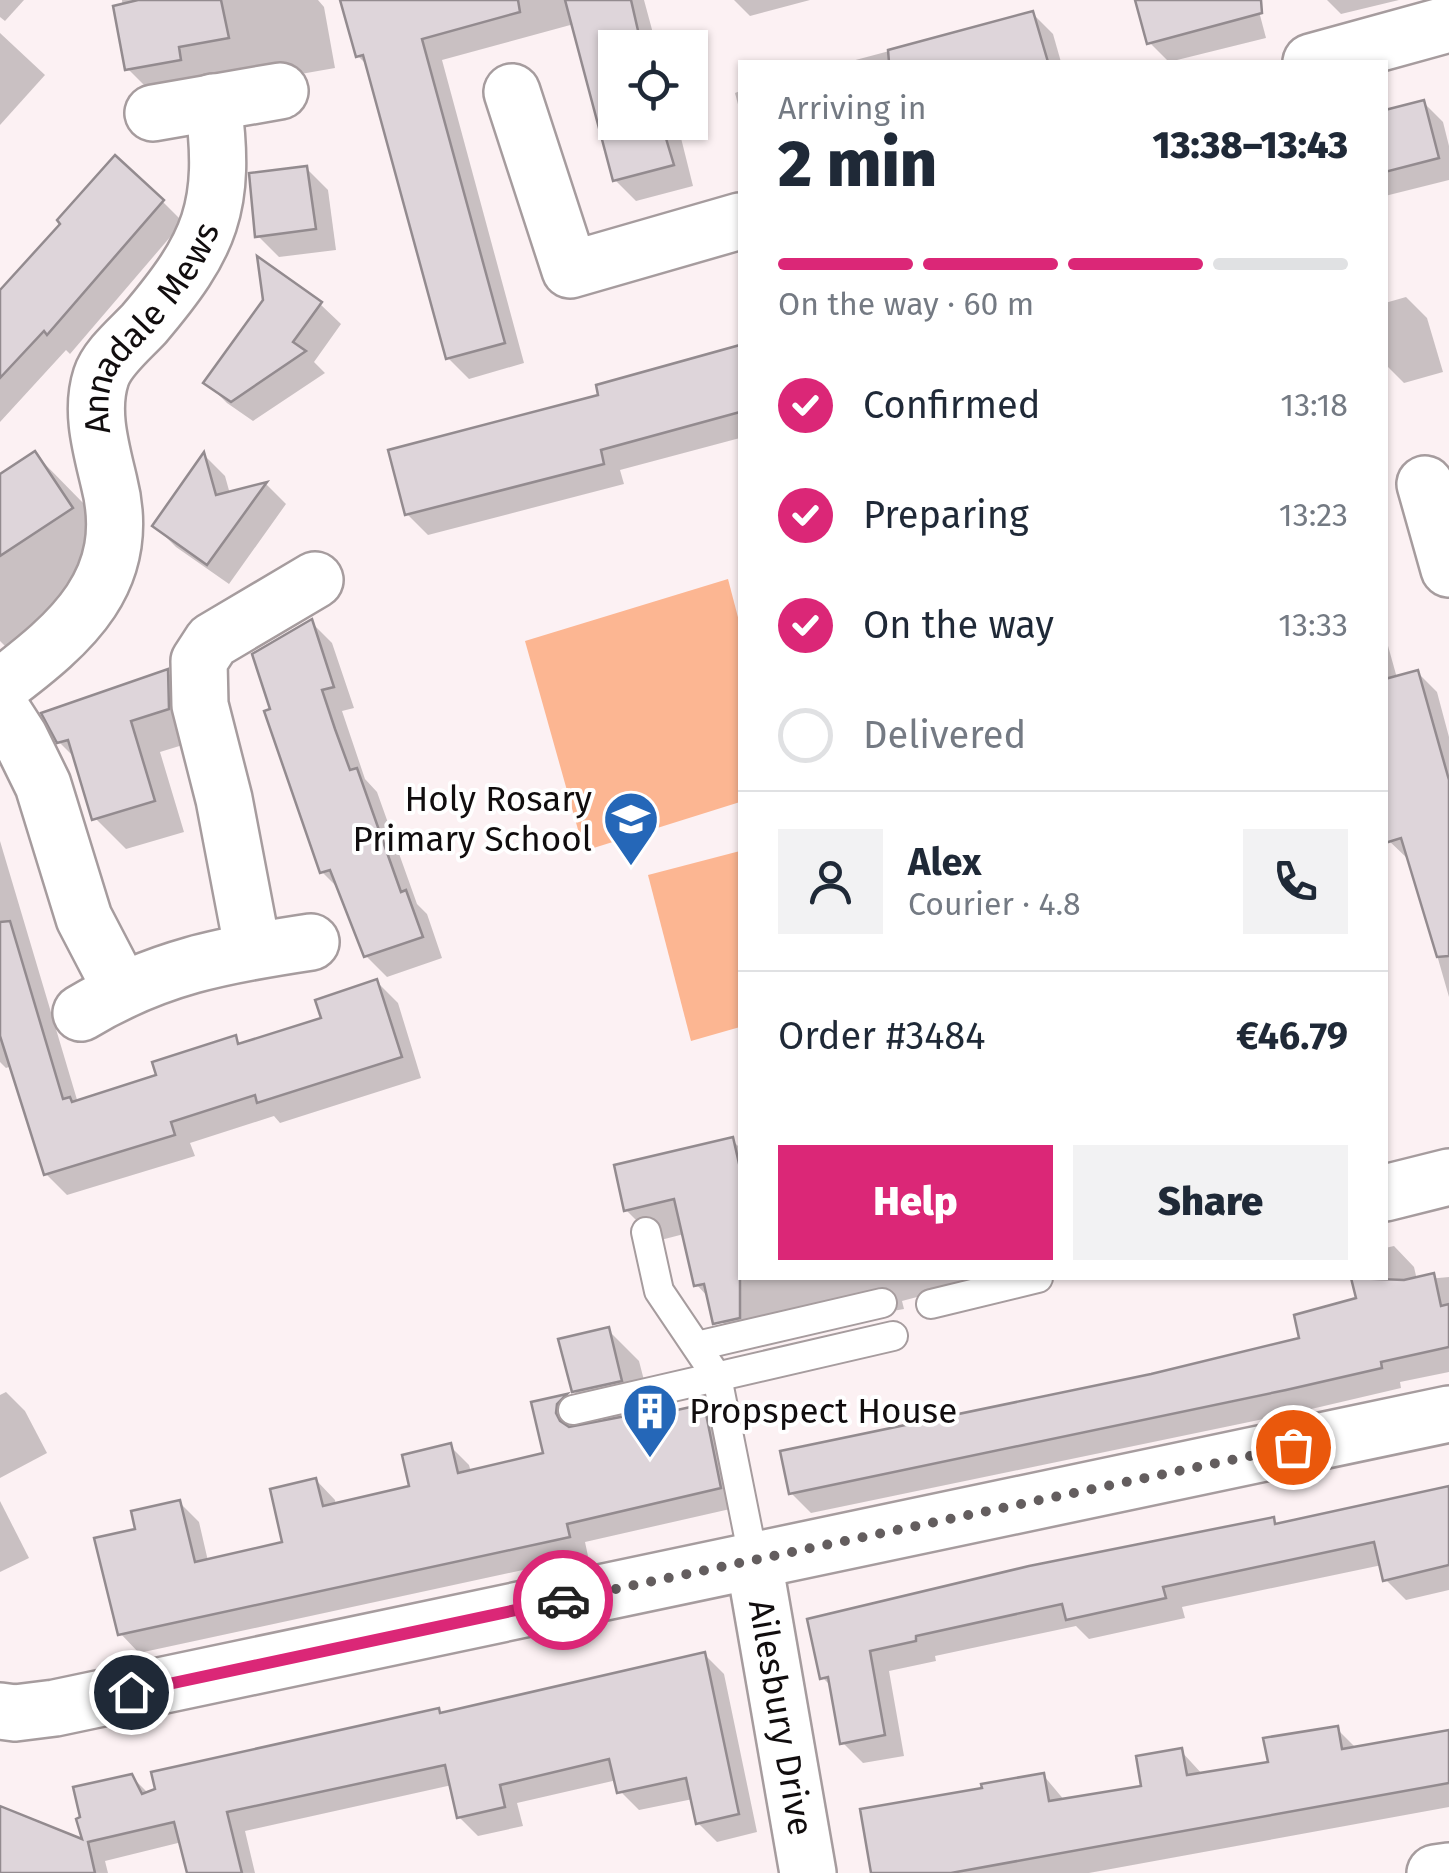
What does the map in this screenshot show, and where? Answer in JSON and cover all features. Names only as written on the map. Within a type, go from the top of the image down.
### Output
[{"type":"street","points":[[1317,60],[1449,24]]},
{"type":"street","points":[[153,112],[280,91]]},
{"type":"street","points":[[512,92],[570,270],[738,221]]},
{"type":"street","name":"Annadale Mews","points":[[0,687],[66,634],[96,594],[110,566],[116,531],[114,499],[96,398],[103,371],[192,265],[209,227],[218,141],[213,102]]},
{"type":"street","points":[[1425,484],[1449,568]]},
{"type":"street","points":[[253,951],[224,799],[200,706],[200,661],[212,641],[315,580]]},
{"type":"street","points":[[0,707],[42,785],[84,918],[101,1001],[160,973],[311,942]]},
{"type":"street","points":[[1388,1192],[1449,1177]]},
{"type":"street","points":[[0,1711],[16,1714],[55,1708],[1449,1414]]},
{"type":"street","name":"Ailesbury Drive","points":[[754,1562],[808,1873]]},
{"type":"street","points":[[1435,1873],[1449,1871]]},
{"type":"lane","points":[[646,1232],[660,1291],[717,1377],[754,1562]]},
{"type":"lane","points":[[931,1304],[1030,1280]]},
{"type":"lane","points":[[697,1346],[882,1304]]},
{"type":"lane","points":[[573,1410],[892,1336]]},
{"type":"shaded area","points":[[728,579],[738,617],[738,803],[584,851],[525,641]]},
{"type":"shaded area","points":[[738,852],[738,1028],[691,1041],[648,875]]},
{"type":"building","points":[[138,0],[221,0],[229,38],[179,47],[181,60],[125,70],[113,6]]},
{"type":"building","points":[[340,0],[518,0],[520,12],[422,39],[505,343],[446,359],[363,55],[356,57]]},
{"type":"building","points":[[565,0],[631,0],[638,30],[598,30],[598,124]]},
{"type":"building","points":[[1135,0],[1261,0],[1262,13],[1147,44]]},
{"type":"building","points":[[1033,11],[1047,60],[889,60],[888,50]]},
{"type":"building","points":[[1424,100],[1439,158],[1388,171],[1388,109]]},
{"type":"building","points":[[602,140],[666,140],[674,165],[613,181]]},
{"type":"building","points":[[115,155],[164,200],[47,335],[44,331],[0,378],[0,290]]},
{"type":"building","points":[[307,166],[316,229],[255,237],[249,173]]},
{"type":"building","points":[[257,256],[322,302],[293,342],[306,351],[231,402],[203,383],[263,300]]},
{"type":"building","points":[[738,346],[738,413],[601,450],[604,464],[405,515],[388,450],[598,395],[596,385]]},
{"type":"building","points":[[35,451],[73,508],[0,556],[0,474]]},
{"type":"building","points":[[204,452],[216,495],[267,482],[207,565],[152,526]]},
{"type":"building","points":[[312,619],[334,687],[322,690],[335,729],[350,770],[357,768],[401,892],[406,890],[423,937],[364,957],[330,870],[320,873],[264,711],[270,709],[252,654]]},
{"type":"building","points":[[168,669],[169,709],[131,721],[155,801],[92,820],[68,740],[57,743],[41,713]]},
{"type":"building","points":[[1418,670],[1449,780],[1449,956],[1437,957],[1401,838],[1388,842],[1388,678]]},
{"type":"building","points":[[10,921],[63,1099],[70,1097],[72,1102],[156,1075],[152,1062],[236,1035],[238,1044],[321,1018],[315,1000],[377,979],[402,1057],[257,1103],[255,1095],[171,1122],[175,1135],[44,1175],[0,1036],[0,922]]},
{"type":"building","points":[[733,1137],[738,1159],[740,1318],[713,1324],[704,1284],[694,1286],[674,1199],[624,1211],[614,1165]]},
{"type":"building","points":[[1434,1273],[1441,1306],[1449,1304],[1449,1347],[1381,1362],[1382,1368],[1286,1390],[789,1494],[780,1451],[1151,1374],[1299,1338],[1294,1315],[1356,1298],[1352,1280],[1404,1280]]},
{"type":"building","points":[[609,1327],[622,1381],[572,1392],[558,1339]]},
{"type":"building","points":[[567,1394],[557,1404],[556,1413],[569,1427],[631,1415],[632,1420],[704,1404],[721,1488],[567,1524],[570,1537],[118,1635],[94,1538],[135,1529],[131,1511],[180,1500],[195,1562],[282,1542],[270,1489],[316,1478],[323,1506],[409,1486],[402,1455],[451,1443],[458,1473],[543,1453],[531,1402]]},
{"type":"building","points":[[1449,1486],[1449,1565],[1383,1581],[1374,1542],[1163,1587],[1166,1598],[1066,1620],[1062,1604],[916,1636],[916,1641],[870,1651],[885,1735],[840,1744],[828,1677],[820,1679],[807,1619],[1029,1566],[1274,1517],[1275,1524]]},
{"type":"building","points":[[705,1652],[739,1814],[696,1824],[686,1778],[617,1793],[609,1759],[500,1785],[505,1807],[457,1818],[445,1765],[227,1812],[242,1873],[187,1873],[174,1822],[88,1842],[95,1873],[0,1873],[0,1806],[82,1839],[73,1787],[132,1774],[142,1794],[155,1789],[151,1772],[439,1708],[440,1713]]},
{"type":"building","points":[[1338,1726],[1342,1749],[1449,1730],[1449,1783],[951,1873],[871,1873],[860,1809],[1044,1773],[1049,1801],[1141,1786],[1136,1756],[1182,1748],[1187,1775],[1268,1762],[1263,1738]]},
{"type":"way so far","points":[[563,1600],[1293,1447]]},
{"type":"place","name":"Holy Rosary Primary School","points":[[631,868]]},
{"type":"place","name":"Propspect House","points":[[650,1460]]},
{"type":"route","points":[[131,1692],[563,1600]]}]
